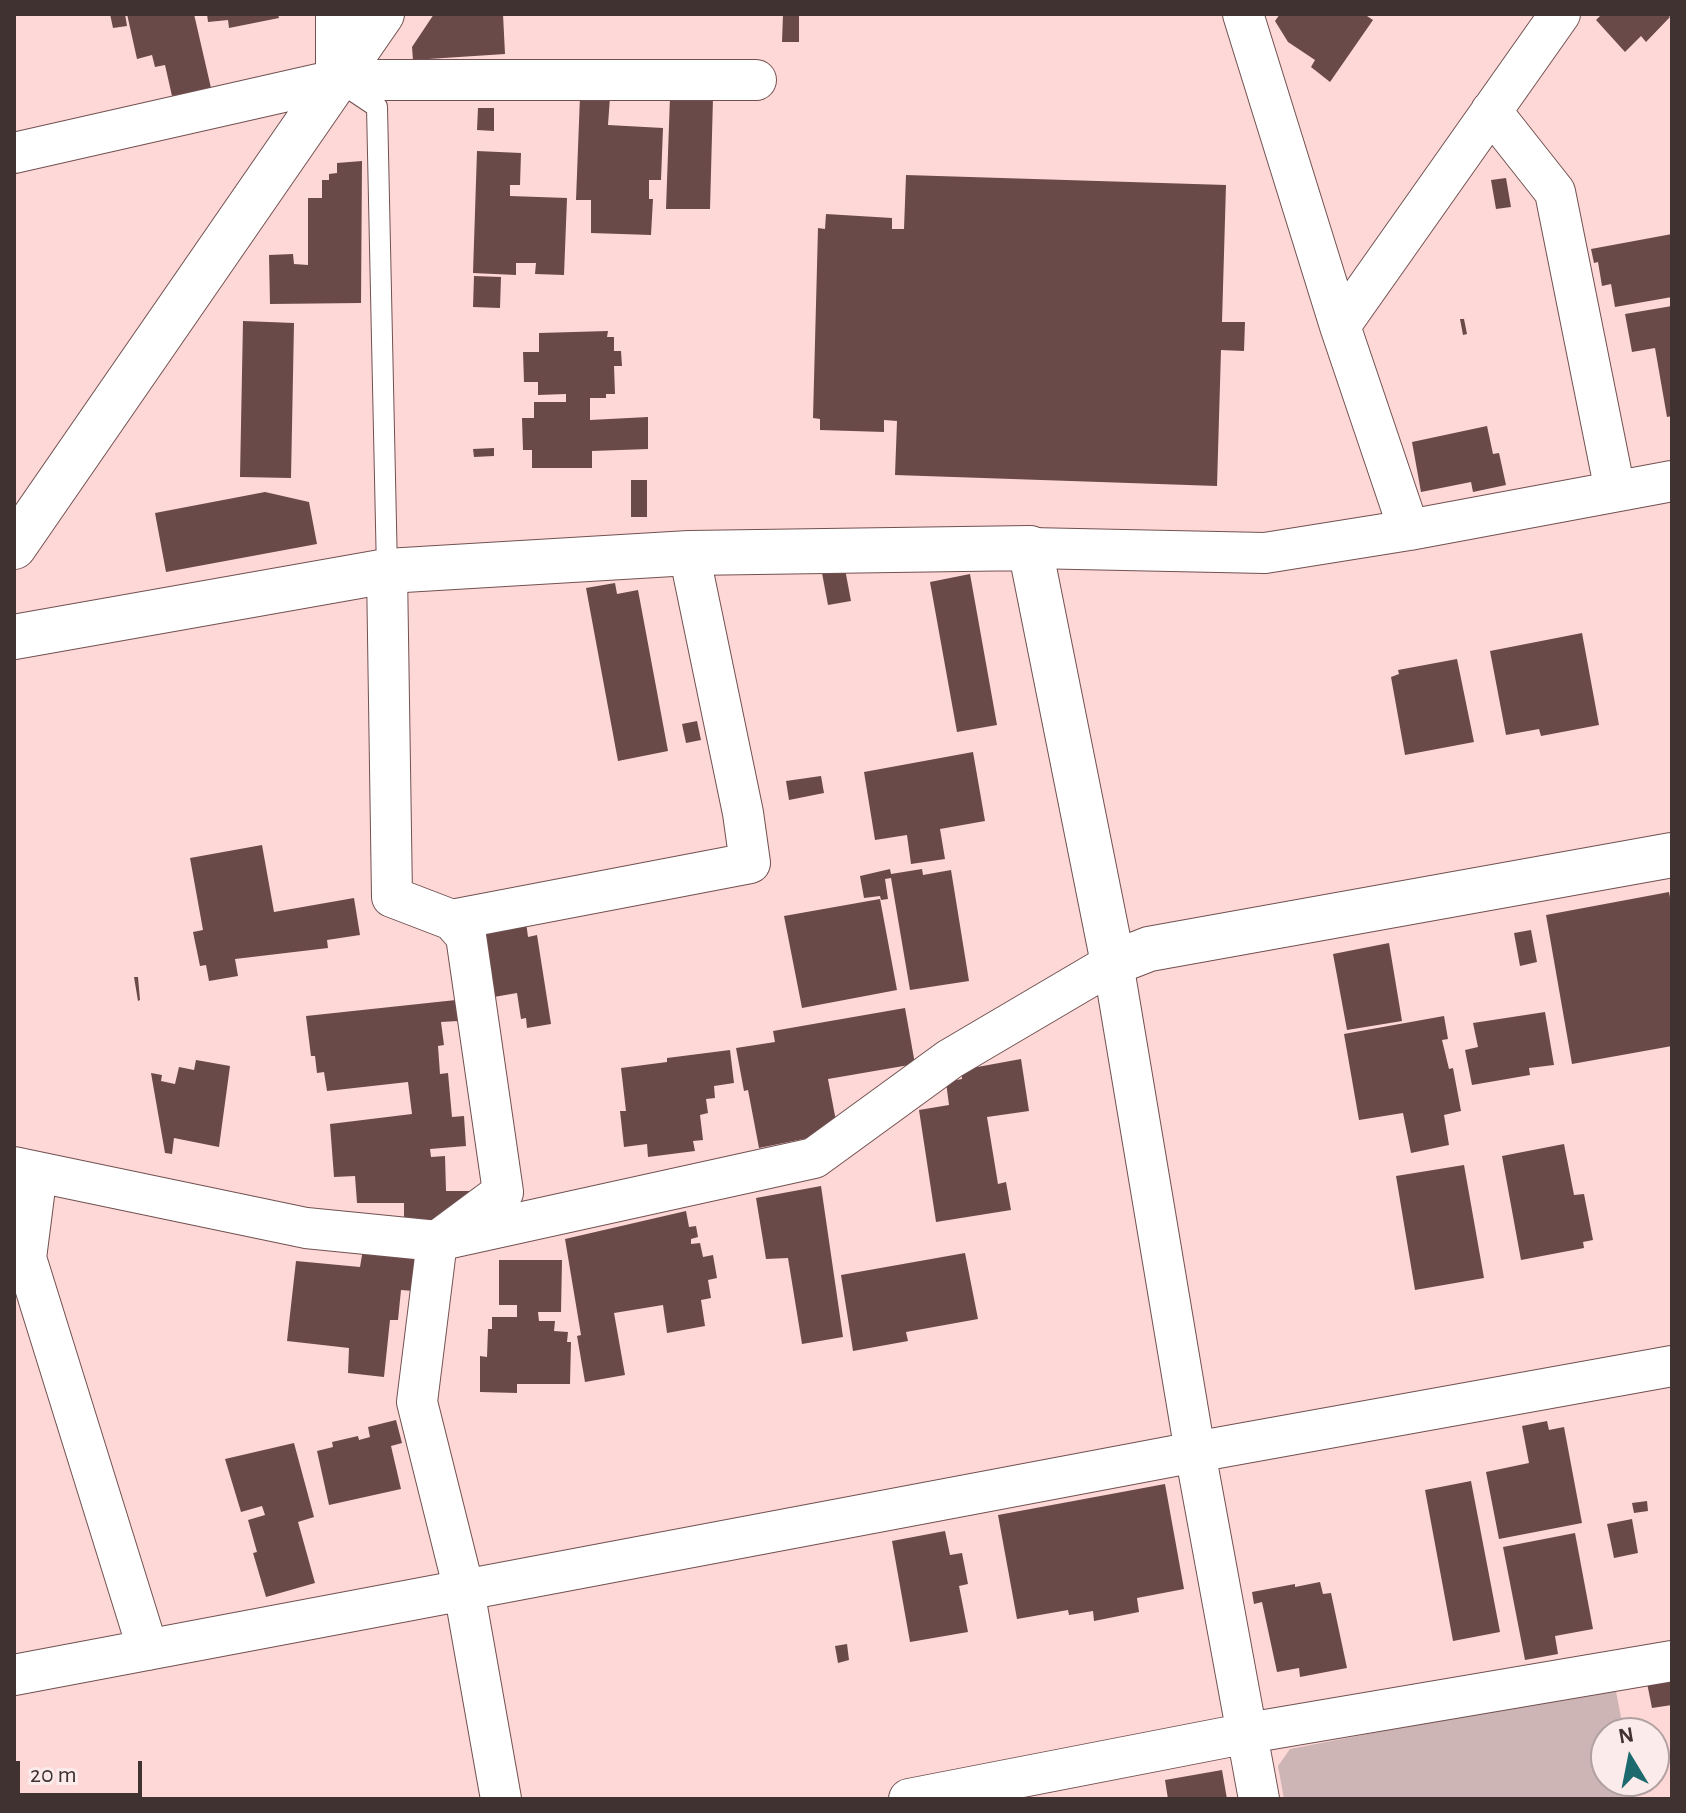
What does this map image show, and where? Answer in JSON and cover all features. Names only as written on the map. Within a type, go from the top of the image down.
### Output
[{"type":"street","points":[[336,14],[336,80]]},
{"type":"street","points":[[14,547],[382,14]]},
{"type":"street","points":[[1243,14],[1340,326],[1409,530]]},
{"type":"street","points":[[1340,326],[1560,14]]},
{"type":"street","points":[[14,153],[336,80],[756,80]]},
{"type":"street","points":[[1491,111],[1555,192],[1615,491]]},
{"type":"street","points":[[14,637],[387,571],[689,553],[1030,548],[1265,553],[1409,530],[1672,481]]},
{"type":"street","points":[[1030,548],[1113,963],[1195,1452],[1259,1799]]},
{"type":"street","points":[[452,920],[750,863],[743,813],[689,553]]},
{"type":"street","points":[[387,571],[392,897],[452,920],[466,936],[503,1192],[437,1241],[417,1402],[464,1590],[501,1799]]},
{"type":"street","points":[[148,1650],[26,1258],[26,1169],[306,1228],[437,1241],[814,1158],[950,1059],[1113,963],[1149,949],[1672,855]]},
{"type":"street","points":[[14,1675],[1195,1452],[1672,1366]]},
{"type":"street","points":[[909,1799],[1248,1733],[1672,1661]]},
{"type":"lane","points":[[336,80],[377,107],[387,571]]},
{"type":"shaded area","points":[[1615,1686],[1621,1717],[1590,1717],[1590,1797],[1635,1799],[1284,1799],[1278,1766],[1290,1749]]},
{"type":"building","points":[[110,14],[125,14],[127,26],[113,28]]},
{"type":"building","points":[[127,14],[194,14],[211,88],[172,96],[165,65],[155,67],[152,55],[137,59]]},
{"type":"building","points":[[207,14],[278,14],[279,18],[229,28],[228,20],[208,22]]},
{"type":"building","points":[[434,14],[503,14],[505,54],[413,60],[412,47]]},
{"type":"building","points":[[783,14],[799,14],[799,42],[782,42]]},
{"type":"building","points":[[1280,14],[1364,14],[1373,20],[1330,82],[1311,67],[1315,60],[1288,42],[1275,21]]},
{"type":"building","points":[[1602,14],[1667,14],[1670,17],[1646,42],[1641,36],[1625,52],[1596,20]]},
{"type":"building","points":[[580,96],[610,97],[608,125],[663,128],[661,180],[649,180],[649,199],[653,199],[651,235],[591,233],[591,200],[576,200]]},
{"type":"building","points":[[670,97],[713,98],[710,209],[666,209]]},
{"type":"building","points":[[478,108],[494,108],[494,131],[477,130]]},
{"type":"building","points":[[477,151],[521,153],[520,185],[510,185],[510,196],[567,198],[564,275],[535,274],[536,263],[516,263],[516,275],[473,273]]},
{"type":"building","points":[[362,161],[361,303],[270,304],[269,255],[293,254],[294,264],[308,265],[308,198],[322,198],[322,180],[329,180],[329,174],[337,173],[337,163]]},
{"type":"building","points":[[906,175],[1226,185],[1222,322],[1245,322],[1244,351],[1221,350],[1217,486],[895,475],[897,421],[884,420],[884,432],[820,430],[820,419],[813,418],[818,228],[825,229],[826,214],[892,218],[892,229],[904,229]]},
{"type":"building","points":[[1506,178],[1511,207],[1496,209],[1491,180]]},
{"type":"building","points":[[1672,234],[1672,297],[1615,307],[1611,284],[1602,286],[1598,262],[1594,263],[1591,249]]},
{"type":"building","points":[[474,276],[501,277],[500,308],[473,307]]},
{"type":"building","points":[[1672,306],[1672,416],[1667,417],[1655,348],[1632,352],[1625,314]]},
{"type":"building","points":[[1460,319],[1464,319],[1467,334],[1463,335]]},
{"type":"building","points":[[243,321],[294,323],[291,478],[240,477]]},
{"type":"building","points":[[608,331],[607,337],[614,337],[614,351],[621,351],[622,366],[614,366],[615,394],[606,394],[606,398],[590,398],[590,420],[648,417],[648,449],[592,451],[592,468],[532,468],[532,450],[523,450],[522,418],[534,418],[534,402],[566,402],[566,394],[538,395],[538,382],[524,382],[523,352],[539,352],[539,333]]},
{"type":"building","points":[[1487,426],[1493,454],[1499,453],[1506,485],[1473,492],[1471,482],[1421,492],[1412,442]]},
{"type":"building","points":[[494,448],[494,456],[474,457],[473,449]]},
{"type":"building","points":[[631,480],[647,480],[647,517],[631,517]]},
{"type":"building","points":[[265,492],[309,502],[317,544],[166,572],[155,513]]},
{"type":"building","points":[[845,569],[851,601],[828,605],[822,573]]},
{"type":"building","points":[[970,574],[997,725],[957,732],[930,582]]},
{"type":"building","points":[[615,583],[617,594],[638,590],[668,751],[618,761],[586,588]]},
{"type":"building","points":[[1582,633],[1599,725],[1541,736],[1539,729],[1506,735],[1490,651]]},
{"type":"building","points":[[1457,659],[1474,742],[1405,755],[1391,677],[1399,674],[1398,670]]},
{"type":"building","points":[[697,721],[701,740],[686,743],[682,724]]},
{"type":"building","points":[[973,752],[985,821],[940,829],[945,859],[911,864],[907,835],[875,840],[864,772]]},
{"type":"building","points":[[821,776],[824,793],[789,800],[786,781]]},
{"type":"building","points":[[262,845],[274,912],[354,898],[360,935],[327,940],[328,948],[235,959],[238,976],[209,981],[206,965],[200,966],[193,932],[203,930],[190,858]]},
{"type":"building","points":[[890,869],[891,874],[922,869],[923,875],[951,870],[969,981],[910,990],[891,878],[885,879],[888,899],[881,900],[880,896],[864,898],[860,876]]},
{"type":"building","points":[[1669,892],[1672,908],[1672,1046],[1572,1064],[1546,915]]},
{"type":"building","points":[[880,899],[897,990],[802,1008],[784,916]]},
{"type":"building","points":[[526,922],[528,937],[537,935],[551,1024],[527,1028],[526,1018],[521,1019],[517,993],[488,998],[481,933]]},
{"type":"building","points":[[1531,930],[1537,962],[1520,966],[1514,933]]},
{"type":"building","points":[[1389,943],[1402,1021],[1347,1030],[1333,954]]},
{"type":"building","points":[[134,977],[138,977],[138,1001]]},
{"type":"building","points":[[456,1000],[458,1021],[441,1022],[444,1045],[438,1046],[440,1074],[448,1073],[452,1117],[464,1116],[466,1146],[430,1149],[431,1157],[445,1156],[446,1191],[470,1191],[471,1220],[404,1223],[404,1203],[357,1203],[355,1176],[334,1177],[330,1124],[412,1114],[408,1082],[327,1091],[324,1072],[317,1073],[315,1056],[311,1056],[306,1016]]},
{"type":"building","points":[[905,1008],[915,1064],[828,1079],[836,1121],[813,1137],[759,1148],[736,1048],[775,1042],[773,1031]]},
{"type":"building","points":[[1545,1012],[1554,1065],[1529,1068],[1530,1075],[1472,1085],[1465,1050],[1478,1047],[1473,1023]]},
{"type":"building","points":[[1444,1016],[1448,1039],[1442,1040],[1449,1069],[1453,1068],[1461,1111],[1444,1115],[1449,1145],[1411,1153],[1403,1113],[1359,1120],[1344,1034]]},
{"type":"building","points":[[730,1050],[734,1083],[714,1086],[715,1098],[706,1099],[708,1113],[700,1115],[703,1140],[693,1141],[695,1151],[648,1157],[647,1144],[624,1147],[620,1111],[626,1111],[621,1068]]},
{"type":"building","points":[[1021,1059],[1029,1111],[987,1117],[998,1184],[1006,1182],[1011,1210],[936,1222],[919,1110],[949,1105],[946,1082],[962,1079],[961,1070]]},
{"type":"building","points":[[196,1060],[230,1066],[219,1147],[174,1138],[172,1154],[165,1153],[151,1073],[162,1075],[161,1081],[175,1084],[179,1067],[194,1070]]},
{"type":"building","points":[[1564,1144],[1574,1195],[1584,1194],[1593,1240],[1583,1242],[1584,1248],[1521,1260],[1502,1156]]},
{"type":"building","points":[[1464,1165],[1484,1278],[1415,1290],[1396,1176]]},
{"type":"building","points":[[821,1186],[843,1337],[802,1344],[788,1258],[766,1259],[756,1198]]},
{"type":"building","points":[[686,1211],[689,1227],[696,1226],[698,1237],[691,1239],[691,1244],[700,1243],[703,1257],[713,1255],[717,1278],[708,1280],[711,1298],[701,1300],[705,1326],[667,1333],[663,1305],[614,1313],[625,1375],[585,1382],[577,1336],[581,1335],[565,1239]]},
{"type":"building","points":[[363,1249],[417,1256],[414,1291],[401,1290],[398,1320],[390,1320],[384,1377],[348,1373],[349,1348],[287,1341],[296,1261],[360,1267]]},
{"type":"building","points":[[965,1253],[978,1319],[906,1332],[908,1341],[853,1351],[841,1275]]},
{"type":"building","points":[[499,1260],[562,1260],[561,1312],[538,1312],[539,1321],[555,1321],[554,1331],[568,1332],[567,1342],[571,1342],[570,1384],[517,1384],[517,1393],[480,1392],[480,1356],[487,1357],[488,1329],[492,1329],[492,1317],[517,1317],[517,1305],[499,1305]]},
{"type":"building","points":[[396,1420],[402,1443],[391,1446],[401,1489],[329,1505],[317,1451],[333,1447],[332,1442],[358,1436],[359,1440],[370,1437],[368,1427]]},
{"type":"building","points":[[1547,1421],[1549,1430],[1564,1427],[1582,1523],[1499,1539],[1486,1472],[1529,1463],[1522,1426]]},
{"type":"building","points":[[294,1443],[314,1517],[298,1522],[315,1583],[266,1597],[253,1553],[257,1552],[248,1520],[265,1515],[262,1506],[241,1512],[225,1459]]},
{"type":"building","points":[[1471,1481],[1500,1632],[1453,1641],[1425,1490]]},
{"type":"building","points":[[1165,1484],[1184,1589],[1137,1598],[1139,1612],[1094,1621],[1093,1611],[1069,1615],[1068,1610],[1017,1619],[998,1515]]},
{"type":"building","points":[[1647,1501],[1648,1511],[1634,1513],[1632,1503]]},
{"type":"building","points":[[1632,1519],[1638,1553],[1614,1558],[1607,1524]]},
{"type":"building","points":[[945,1531],[950,1555],[962,1553],[968,1584],[959,1586],[968,1632],[910,1642],[892,1541]]},
{"type":"building","points":[[1575,1533],[1593,1629],[1555,1636],[1558,1654],[1525,1660],[1503,1547]]},
{"type":"building","points":[[1320,1582],[1323,1594],[1331,1593],[1347,1668],[1300,1677],[1299,1668],[1277,1672],[1262,1602],[1254,1604],[1252,1592]]},
{"type":"building","points":[[847,1644],[849,1660],[838,1663],[835,1646]]},
{"type":"building","points":[[1672,1678],[1672,1705],[1652,1708],[1647,1683]]},
{"type":"building","points":[[1222,1770],[1227,1799],[1168,1799],[1165,1780]]}]
